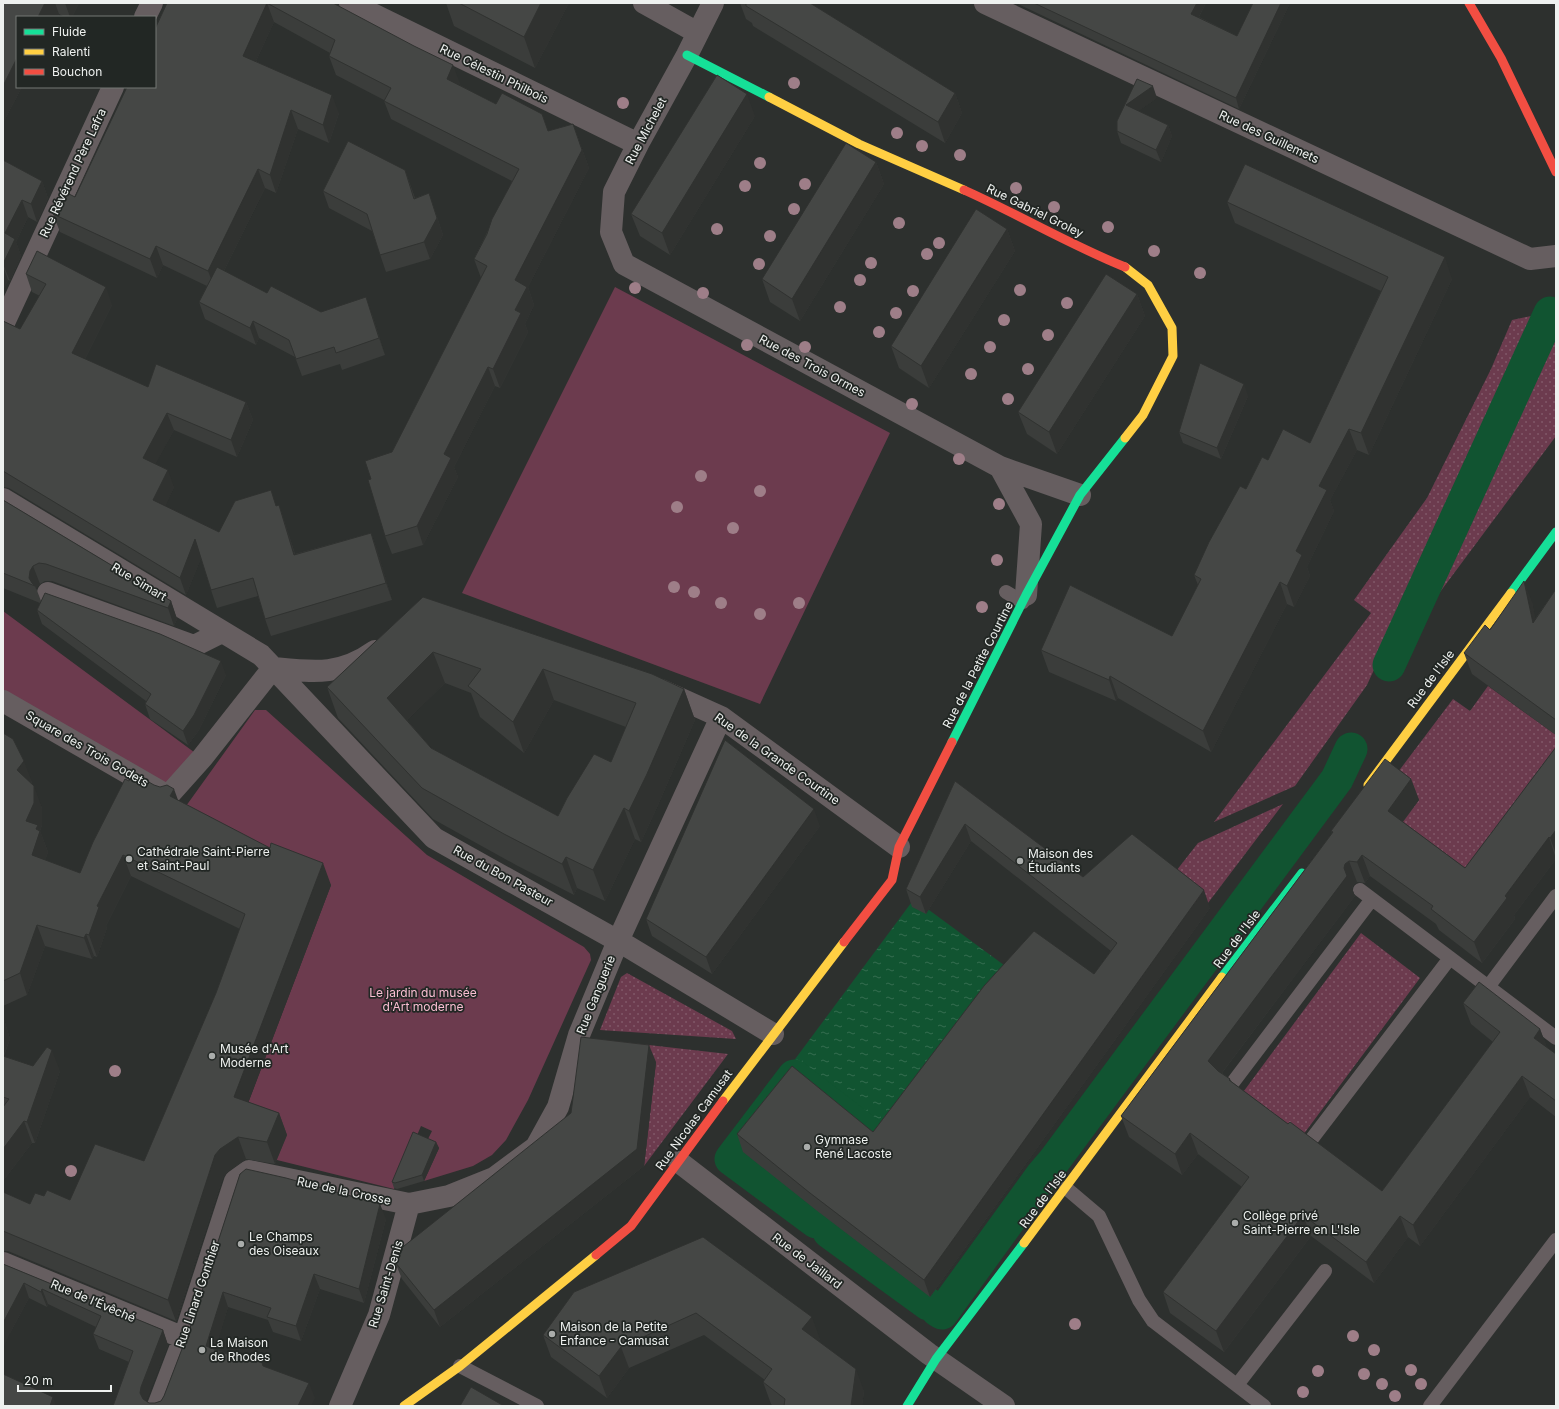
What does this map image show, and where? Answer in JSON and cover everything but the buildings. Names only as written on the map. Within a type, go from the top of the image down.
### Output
[{"type":"street","points":[[146,16],[152,3]]},
{"type":"street","name":"Rue Célestin Philbois","points":[[350,3],[638,144]]},
{"type":"street","points":[[644,3],[698,33]]},
{"type":"street","name":"Rue Michelet","points":[[624,264],[611,232],[614,192],[713,3]]},
{"type":"street","name":"Rue des Guillemets","points":[[985,3],[1530,259],[1556,256]]},
{"type":"street","points":[[1469,3],[1501,58],[1556,172]]},
{"type":"street","name":"Rue Gabriel Groley","points":[[687,55],[859,144],[995,204],[1100,256],[1128,268],[1148,286],[1172,328],[1173,356],[1143,415],[1080,495]]},
{"type":"street","name":"Rue Révérend Père Lafra","points":[[3,325],[113,88]]},
{"type":"street","name":"Rue des Trois Ormes","points":[[624,264],[1000,468],[1080,495]]},
{"type":"street","points":[[1000,468],[1031,524],[1018,596]]},
{"type":"street","name":"Rue de la Petite Courtine","points":[[899,847],[1018,596],[1080,495]]},
{"type":"street","name":"Rue Simart","points":[[3,499],[261,656],[273,668]]},
{"type":"street","name":"Rue de l'Isle","points":[[1361,794],[1556,532]]},
{"type":"street","points":[[48,593],[194,646],[222,632]]},
{"type":"street","points":[[273,668],[312,671],[332,670],[354,664],[374,652],[390,639]]},
{"type":"street","name":"Square des Trois Godets","points":[[3,701],[168,796],[202,758],[273,668]]},
{"type":"street","name":"Rue du Bon Pasteur","points":[[273,668],[434,838],[618,941],[773,1034]]},
{"type":"street","name":"Rue de la Grande Courtine","points":[[642,681],[721,717],[899,847]]},
{"type":"street","name":"Rue Ganguerie","points":[[409,1204],[449,1196],[494,1178],[536,1147],[558,1107],[579,1035],[618,941],[721,717]]},
{"type":"street","name":"Rue Nicolas Camusat","points":[[404,1406],[460,1366],[631,1226],[773,1034],[892,880],[899,847]]},
{"type":"street","name":"Rue de l'Isle","points":[[908,1406],[936,1360],[1306,868]]},
{"type":"street","name":"Rue de Jaillard","points":[[679,1162],[936,1360],[1004,1406]]},
{"type":"street","name":"Rue de la Crosse","points":[[235,1182],[249,1171],[409,1204]]},
{"type":"street","name":"Rue Linard Gonthier","points":[[158,1406],[184,1338],[235,1182]]},
{"type":"street","name":"Rue Saint-Denis","points":[[340,1406],[379,1315],[409,1204]]},
{"type":"street","name":"Rue de l’Évêché","points":[[3,1263],[184,1338]]},
{"type":"lane","points":[[1360,890],[1556,1038]]},
{"type":"lane","points":[[1488,987],[1556,896]]},
{"type":"lane","points":[[1231,1084],[1372,899]]},
{"type":"lane","points":[[1311,1140],[1450,958]]},
{"type":"lane","points":[[1066,1188],[1098,1216],[1139,1300],[1153,1321],[1264,1406]]},
{"type":"lane","points":[[1430,1406],[1556,1240]]},
{"type":"lane","points":[[1237,1385],[1325,1271]]},
{"type":"lane","points":[[460,1366],[537,1406]]},
{"type":"green space","points":[[615,287],[890,433],[760,704],[462,593]]},
{"type":"green space","points":[[1536,315],[1367,685],[1295,786],[1214,822],[1371,613],[1354,600],[1427,498],[1491,369],[1512,320]]},
{"type":"green space","points":[[1556,334],[1556,436],[1420,619]]},
{"type":"green space","points":[[3,611],[202,758],[168,796],[3,701]]},
{"type":"green space","points":[[1488,686],[1556,735],[1556,778],[1473,889],[1395,832],[1392,780],[1453,699],[1470,711]]},
{"type":"green space","name":"Le jardin du musée d'Art moderne","points":[[255,710],[266,710],[427,855],[584,947],[590,954],[591,960],[528,1100],[506,1140],[492,1155],[473,1166],[424,1181],[439,1148],[426,1143],[432,1131],[421,1126],[394,1189],[277,1160],[242,1119],[331,885],[181,813]]},
{"type":"green space","points":[[1283,804],[1114,1027],[1076,999],[1198,843]]},
{"type":"green space","points":[[1361,933],[1420,978],[1297,1143],[1238,1099]]},
{"type":"green space","points":[[627,973],[732,1031],[736,1039],[600,1030],[621,977]]},
{"type":"green space","points":[[596,1039],[728,1054],[644,1166],[656,1062],[587,1054]]},
{"type":"water","points":[[914,899],[1008,968],[875,1138],[787,1070]]},
{"type":"waterway","points":[[1389,665],[1550,313]]},
{"type":"waterway","points":[[937,1310],[942,1313],[1042,1175],[1054,1161],[1337,779],[1351,749]]},
{"type":"waterway","points":[[794,1076],[875,1138],[816,1222],[731,1159],[794,1076]]},
{"type":"waterway","points":[[829,1232],[928,1304]]},
{"type":"traffic: fast","points":[[687,55],[769,97]]},
{"type":"traffic: fast","points":[[952,742],[1026,595],[1080,495],[1125,438]]},
{"type":"traffic: fast","points":[[1511,593],[1556,532]]},
{"type":"traffic: fast","points":[[1222,977],[1302,873]]},
{"type":"traffic: fast","points":[[907,1406],[936,1359],[1024,1243]]},
{"type":"traffic: slow","points":[[769,97],[859,144],[964,190]]},
{"type":"traffic: slow","points":[[1125,267],[1148,285],[1172,328],[1173,356],[1143,415],[1125,438]]},
{"type":"traffic: slow","points":[[1368,785],[1511,593]]},
{"type":"traffic: slow","points":[[723,1101],[844,942]]},
{"type":"traffic: slow","points":[[1024,1243],[1222,977]]},
{"type":"traffic: slow","points":[[404,1406],[460,1366],[596,1255]]},
{"type":"traffic: jam","points":[[1469,3],[1501,58],[1556,172]]},
{"type":"traffic: jam","points":[[964,190],[1084,249],[1125,267]]},
{"type":"traffic: jam","points":[[844,942],[892,880],[899,847],[952,742]]},
{"type":"traffic: jam","points":[[596,1255],[631,1226],[723,1101]]},
{"type":"place","name":"Cathédrale Saint-Pierre et Saint-Paul","points":[[129,859]]},
{"type":"place","name":"Maison des Étudiants","points":[[1020,861]]},
{"type":"place","name":"Musée d'Art Moderne","points":[[212,1056]]},
{"type":"place","name":"Gymnase René Lacoste","points":[[807,1147]]},
{"type":"place","name":"Collège privé Saint-Pierre en L'Isle","points":[[1235,1223]]},
{"type":"place","name":"Le Champs des Oiseaux","points":[[241,1244]]},
{"type":"place","name":"Maison de la Petite Enfance - Camusat","points":[[552,1334]]},
{"type":"place","name":"La Maison de Rhodes","points":[[202,1350]]}]
